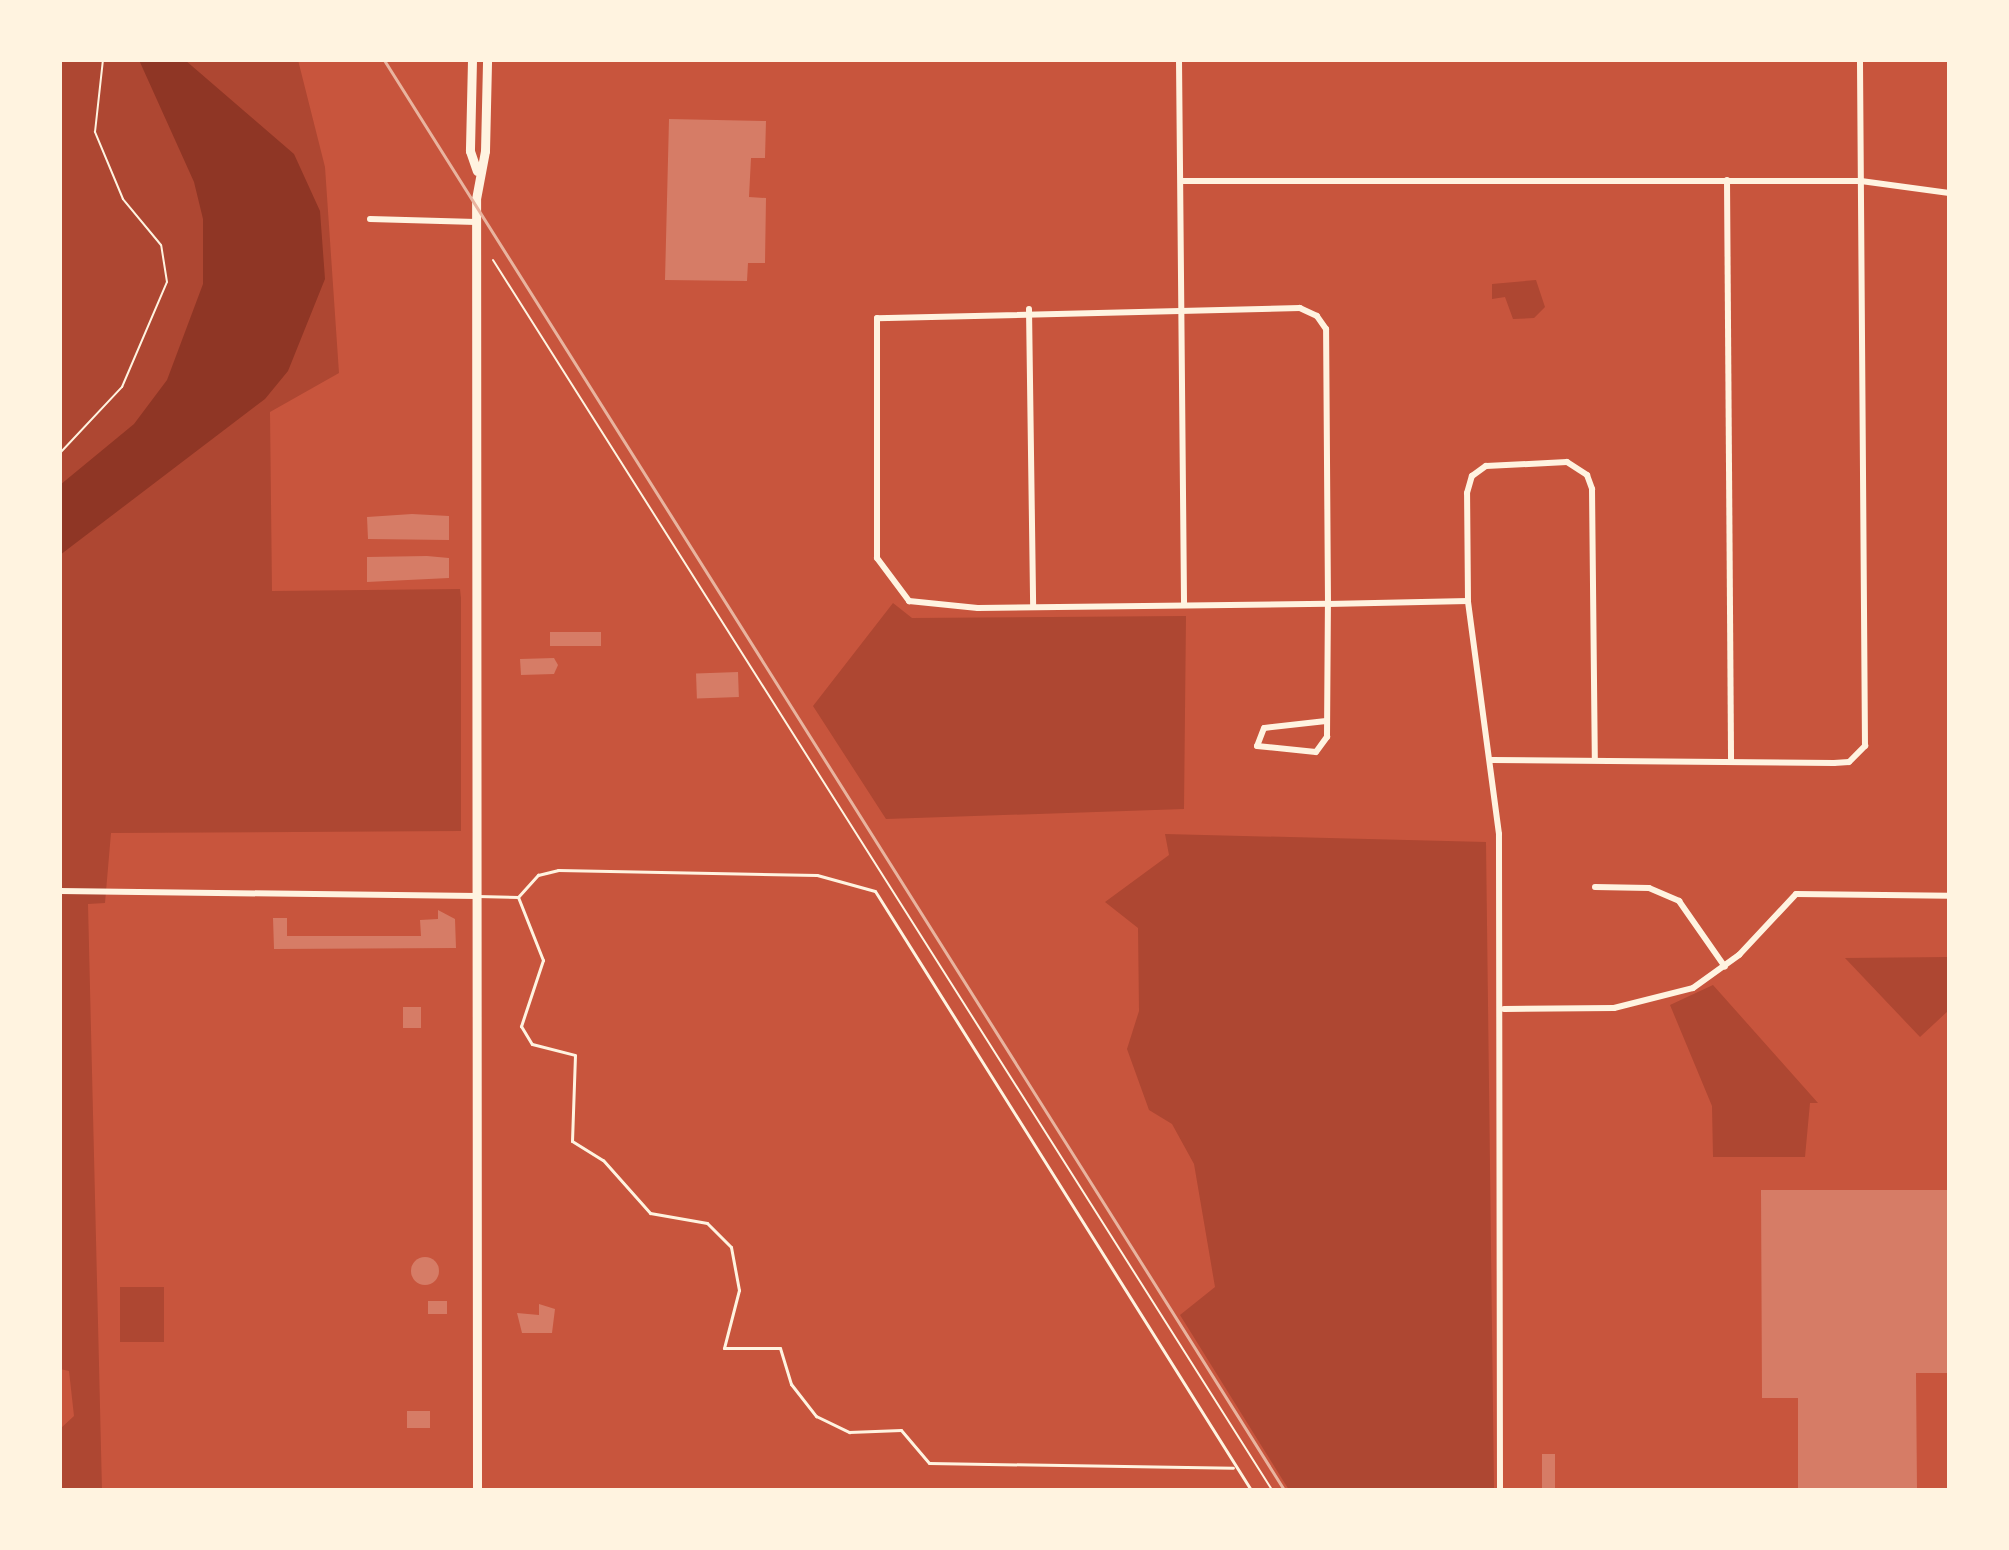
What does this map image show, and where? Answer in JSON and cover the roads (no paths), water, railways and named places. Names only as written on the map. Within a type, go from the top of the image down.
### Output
[{"type":"main road","points":[[472,60],[470,151],[477,171],[477,1490]]},
{"type":"main road","points":[[477,171],[485,151],[487,60]]},
{"type":"street","points":[[1179,60],[1184,604]]},
{"type":"street","points":[[1492,760],[1595,758],[1849,762],[1865,746],[1860,60]]},
{"type":"street","points":[[1727,180],[1731,759]]},
{"type":"street","points":[[1181,181],[1861,181],[1949,193]]},
{"type":"street","points":[[370,219],[476,222]]},
{"type":"street","points":[[1326,721],[1264,728],[1257,746],[1316,752],[1327,737],[1328,604],[1326,329],[1300,308],[1029,309],[877,318],[877,558],[886,578],[920,605],[1033,607],[1328,604],[1468,601]]},
{"type":"street","points":[[1029,309],[1033,607]]},
{"type":"street","points":[[1500,1490],[1504,1009],[1492,760],[1468,601],[1472,476],[1486,466],[1579,466],[1592,489],[1595,758]]},
{"type":"street","points":[[1595,887],[1649,888],[1679,901],[1725,967]]},
{"type":"street","points":[[60,891],[477,896]]},
{"type":"street","points":[[1504,1009],[1640,1006],[1693,988],[1725,967],[1796,894],[1949,896]]},
{"type":"lane","points":[[477,896],[518,897],[538,875],[558,870],[817,875],[875,891],[1233,1468],[1251,1490]]},
{"type":"lane","points":[[518,897],[543,960],[521,1026],[532,1044],[575,1055],[572,1141],[603,1160],[650,1213],[707,1223],[731,1247],[739,1290],[724,1348],[780,1348],[791,1384],[816,1416],[849,1432],[901,1430],[929,1463],[1233,1468]]},
{"type":"railway","points":[[384,60],[1284,1490]]}]
